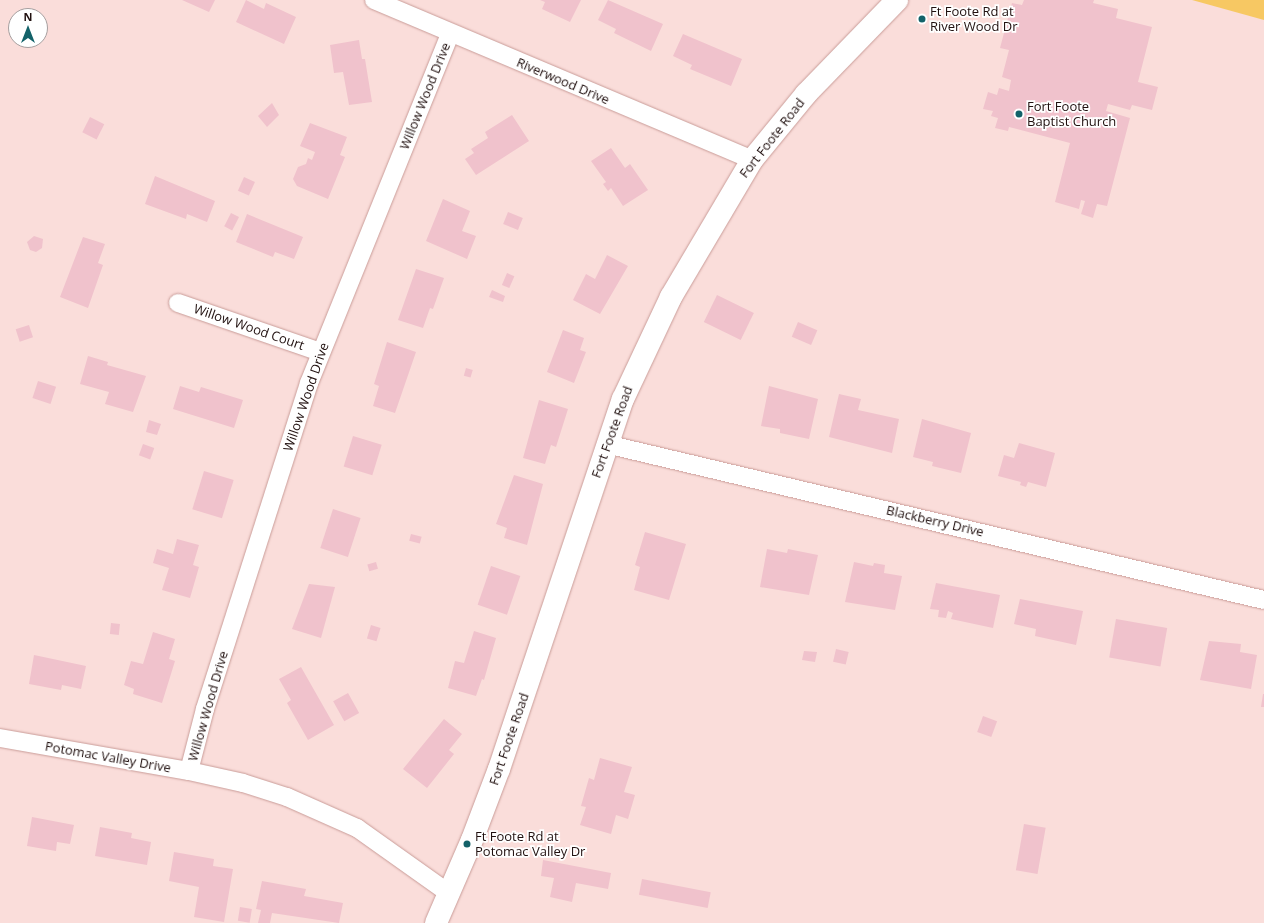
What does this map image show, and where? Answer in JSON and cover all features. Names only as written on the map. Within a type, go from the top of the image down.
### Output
[{"type":"street","name":"Riverwood Drive","points":[[374,0],[450,34],[752,160]]},
{"type":"street","name":"Fort Foote Road","points":[[436,923],[450,894],[499,769],[606,444],[623,399],[670,297],[752,160],[806,94],[897,0]]},
{"type":"street","name":"Willow Wood Drive","points":[[189,771],[250,567],[320,352],[450,34]]},
{"type":"street","name":"Willow Wood Court","points":[[178,302],[320,352]]},
{"type":"street","name":"Blackberry Drive","points":[[606,444],[1264,600]]},
{"type":"street","name":"Potomac Valley Drive","points":[[0,738],[189,771],[243,782],[323,811],[357,828],[450,894]]},
{"type":"shaded area","points":[[1192,0],[1264,0],[1264,20]]},
{"type":"building","points":[[182,0],[215,0],[209,12]]},
{"type":"building","points":[[246,0],[264,9],[266,3],[296,17],[284,44],[236,22]]},
{"type":"building","points":[[540,0],[581,0],[570,22],[542,9],[545,2]]},
{"type":"building","points":[[608,0],[663,24],[651,51],[614,33],[616,29],[598,20]]},
{"type":"building","points":[[1024,0],[1094,0],[1093,3],[1118,9],[1116,18],[1152,27],[1138,82],[1158,87],[1152,110],[1132,105],[1130,110],[1108,104],[1106,111],[1130,118],[1107,206],[1097,204],[1093,218],[1081,214],[1085,201],[1081,200],[1079,209],[1055,202],[1070,143],[1009,127],[1008,131],[995,128],[998,118],[991,116],[993,111],[983,109],[988,92],[997,95],[999,88],[1009,91],[1011,80],[1002,77],[1009,50],[1000,48],[1012,3],[1022,5]]},
{"type":"building","points":[[683,34],[742,59],[731,86],[690,69],[692,65],[673,56]]},
{"type":"building","points":[[359,40],[362,59],[365,59],[372,102],[349,105],[343,72],[334,73],[330,45]]},
{"type":"building","points":[[272,103],[279,115],[267,127],[258,116]]},
{"type":"building","points":[[512,115],[529,141],[476,175],[465,159],[474,153],[471,149],[488,138],[485,132]]},
{"type":"building","points":[[90,117],[104,124],[97,139],[82,132]]},
{"type":"building","points":[[310,123],[347,137],[340,155],[345,157],[328,199],[297,186],[293,179],[298,167],[306,164],[308,158],[312,160],[315,152],[300,146]]},
{"type":"building","points":[[611,148],[625,168],[630,164],[648,190],[623,206],[611,188],[608,191],[603,184],[606,182],[591,161]]},
{"type":"building","points":[[155,176],[215,201],[207,222],[187,214],[186,219],[145,204]]},
{"type":"building","points":[[244,177],[255,182],[249,196],[238,191]]},
{"type":"building","points":[[443,199],[470,211],[462,231],[476,236],[467,259],[426,241]]},
{"type":"building","points":[[508,212],[523,218],[518,230],[503,224]]},
{"type":"building","points":[[231,213],[239,217],[232,230],[224,226]]},
{"type":"building","points":[[247,214],[303,237],[294,259],[275,252],[273,257],[236,242]]},
{"type":"building","points":[[34,236],[43,239],[42,248],[36,252],[30,250],[27,242]]},
{"type":"building","points":[[83,237],[105,244],[98,263],[103,265],[88,308],[60,297]]},
{"type":"building","points":[[607,255],[628,266],[600,314],[573,300],[586,274],[595,279]]},
{"type":"building","points":[[416,269],[444,278],[433,309],[430,308],[423,328],[398,320]]},
{"type":"building","points":[[507,273],[514,276],[509,288],[502,285]]},
{"type":"building","points":[[492,290],[505,296],[503,302],[489,297]]},
{"type":"building","points":[[717,295],[754,313],[741,340],[704,322]]},
{"type":"building","points":[[798,322],[817,330],[811,345],[792,337]]},
{"type":"building","points":[[29,325],[33,337],[20,342],[16,329]]},
{"type":"building","points":[[563,330],[584,338],[580,350],[586,352],[574,383],[547,372]]},
{"type":"building","points":[[387,342],[416,352],[395,413],[373,406],[379,386],[374,384]]},
{"type":"building","points":[[88,356],[108,362],[107,365],[146,376],[133,412],[105,404],[109,392],[80,384]]},
{"type":"building","points":[[466,368],[473,370],[471,378],[464,376]]},
{"type":"building","points":[[38,381],[56,387],[51,404],[32,398]]},
{"type":"building","points":[[180,386],[199,392],[201,387],[243,400],[234,428],[173,409]]},
{"type":"building","points":[[769,386],[818,399],[809,439],[780,433],[780,429],[761,426]]},
{"type":"building","points":[[839,394],[861,399],[858,410],[899,419],[892,453],[829,437]]},
{"type":"building","points":[[539,400],[568,409],[556,447],[551,445],[545,464],[523,458]]},
{"type":"building","points":[[922,419],[971,433],[961,473],[932,466],[933,462],[913,457]]},
{"type":"building","points":[[149,420],[161,424],[157,435],[146,432]]},
{"type":"building","points":[[353,436],[382,445],[372,475],[344,467]]},
{"type":"building","points":[[1019,443],[1055,453],[1046,487],[1028,482],[1026,487],[1020,485],[1021,482],[998,476],[1004,455],[1014,458]]},
{"type":"building","points":[[143,444],[154,448],[150,459],[139,455]]},
{"type":"building","points":[[204,471],[234,480],[222,518],[192,509]]},
{"type":"building","points":[[514,475],[543,484],[527,545],[504,538],[507,528],[496,524]]},
{"type":"building","points":[[333,509],[361,518],[348,557],[320,548]]},
{"type":"building","points":[[645,532],[686,544],[669,600],[634,590],[640,567],[635,565]]},
{"type":"building","points":[[411,534],[422,537],[420,544],[409,541]]},
{"type":"building","points":[[177,539],[199,545],[193,565],[199,567],[190,598],[162,590],[169,568],[153,563],[157,549],[173,554]]},
{"type":"building","points":[[767,549],[787,553],[788,549],[818,555],[809,595],[760,587]]},
{"type":"building","points":[[376,562],[378,569],[369,571],[367,564]]},
{"type":"building","points":[[854,562],[873,566],[874,563],[885,565],[884,573],[902,576],[895,610],[845,602]]},
{"type":"building","points":[[491,566],[520,576],[507,615],[478,605]]},
{"type":"building","points":[[936,583],[1000,595],[993,628],[951,619],[953,613],[948,611],[946,618],[938,617],[939,610],[930,609]]},
{"type":"building","points":[[309,584],[335,587],[321,638],[292,629]]},
{"type":"building","points":[[1020,599],[1083,611],[1076,645],[1035,636],[1036,629],[1014,624]]},
{"type":"building","points":[[1116,619],[1167,628],[1160,666],[1109,657]]},
{"type":"building","points":[[111,623],[120,624],[119,635],[110,634]]},
{"type":"building","points":[[371,625],[381,628],[376,641],[367,638]]},
{"type":"building","points":[[474,631],[496,638],[484,680],[482,679],[476,696],[448,688],[455,661],[464,663]]},
{"type":"building","points":[[153,632],[175,639],[169,659],[175,661],[162,703],[133,694],[134,689],[124,685],[131,661],[143,664]]},
{"type":"building","points":[[1209,641],[1241,644],[1240,652],[1257,655],[1251,689],[1200,680]]},
{"type":"building","points":[[836,649],[849,652],[846,665],[833,662]]},
{"type":"building","points":[[804,651],[817,652],[815,662],[802,660]]},
{"type":"building","points":[[34,655],[86,666],[81,689],[62,685],[61,690],[29,684]]},
{"type":"building","points":[[301,667],[334,725],[308,740],[287,703],[291,700],[279,679]]},
{"type":"building","points":[[348,693],[359,713],[344,721],[333,701]]},
{"type":"building","points":[[1263,694],[1264,707],[1261,707]]},
{"type":"building","points":[[983,716],[997,721],[991,737],[977,732]]},
{"type":"building","points":[[444,719],[462,734],[449,750],[454,754],[427,788],[403,769]]},
{"type":"building","points":[[600,758],[632,767],[624,792],[635,795],[628,819],[616,815],[611,834],[580,825],[586,807],[581,806],[589,778],[594,780]]},
{"type":"building","points":[[32,817],[74,825],[70,844],[57,842],[56,851],[27,846]]},
{"type":"building","points":[[1024,824],[1046,828],[1038,874],[1016,870]]},
{"type":"building","points":[[100,827],[132,833],[131,838],[151,842],[147,865],[95,856]]},
{"type":"building","points":[[174,852],[214,859],[213,866],[233,869],[224,922],[194,917],[199,887],[169,881]]},
{"type":"building","points":[[543,860],[611,873],[608,889],[576,883],[572,902],[550,897],[554,878],[541,876]]},
{"type":"building","points":[[642,879],[711,892],[708,908],[639,895]]},
{"type":"building","points":[[262,881],[306,889],[304,896],[343,903],[339,923],[272,913],[270,923],[258,923],[261,910],[256,909]]},
{"type":"building","points":[[240,907],[252,909],[250,923],[238,921]]},
{"type":"place","name":"Ft Foote Rd at River Wood Dr","points":[[922,19]]},
{"type":"place","name":"Fort Foote Baptist Church","points":[[1019,114]]},
{"type":"place","name":"Ft Foote Rd at Potomac Valley Dr","points":[[467,844]]}]
